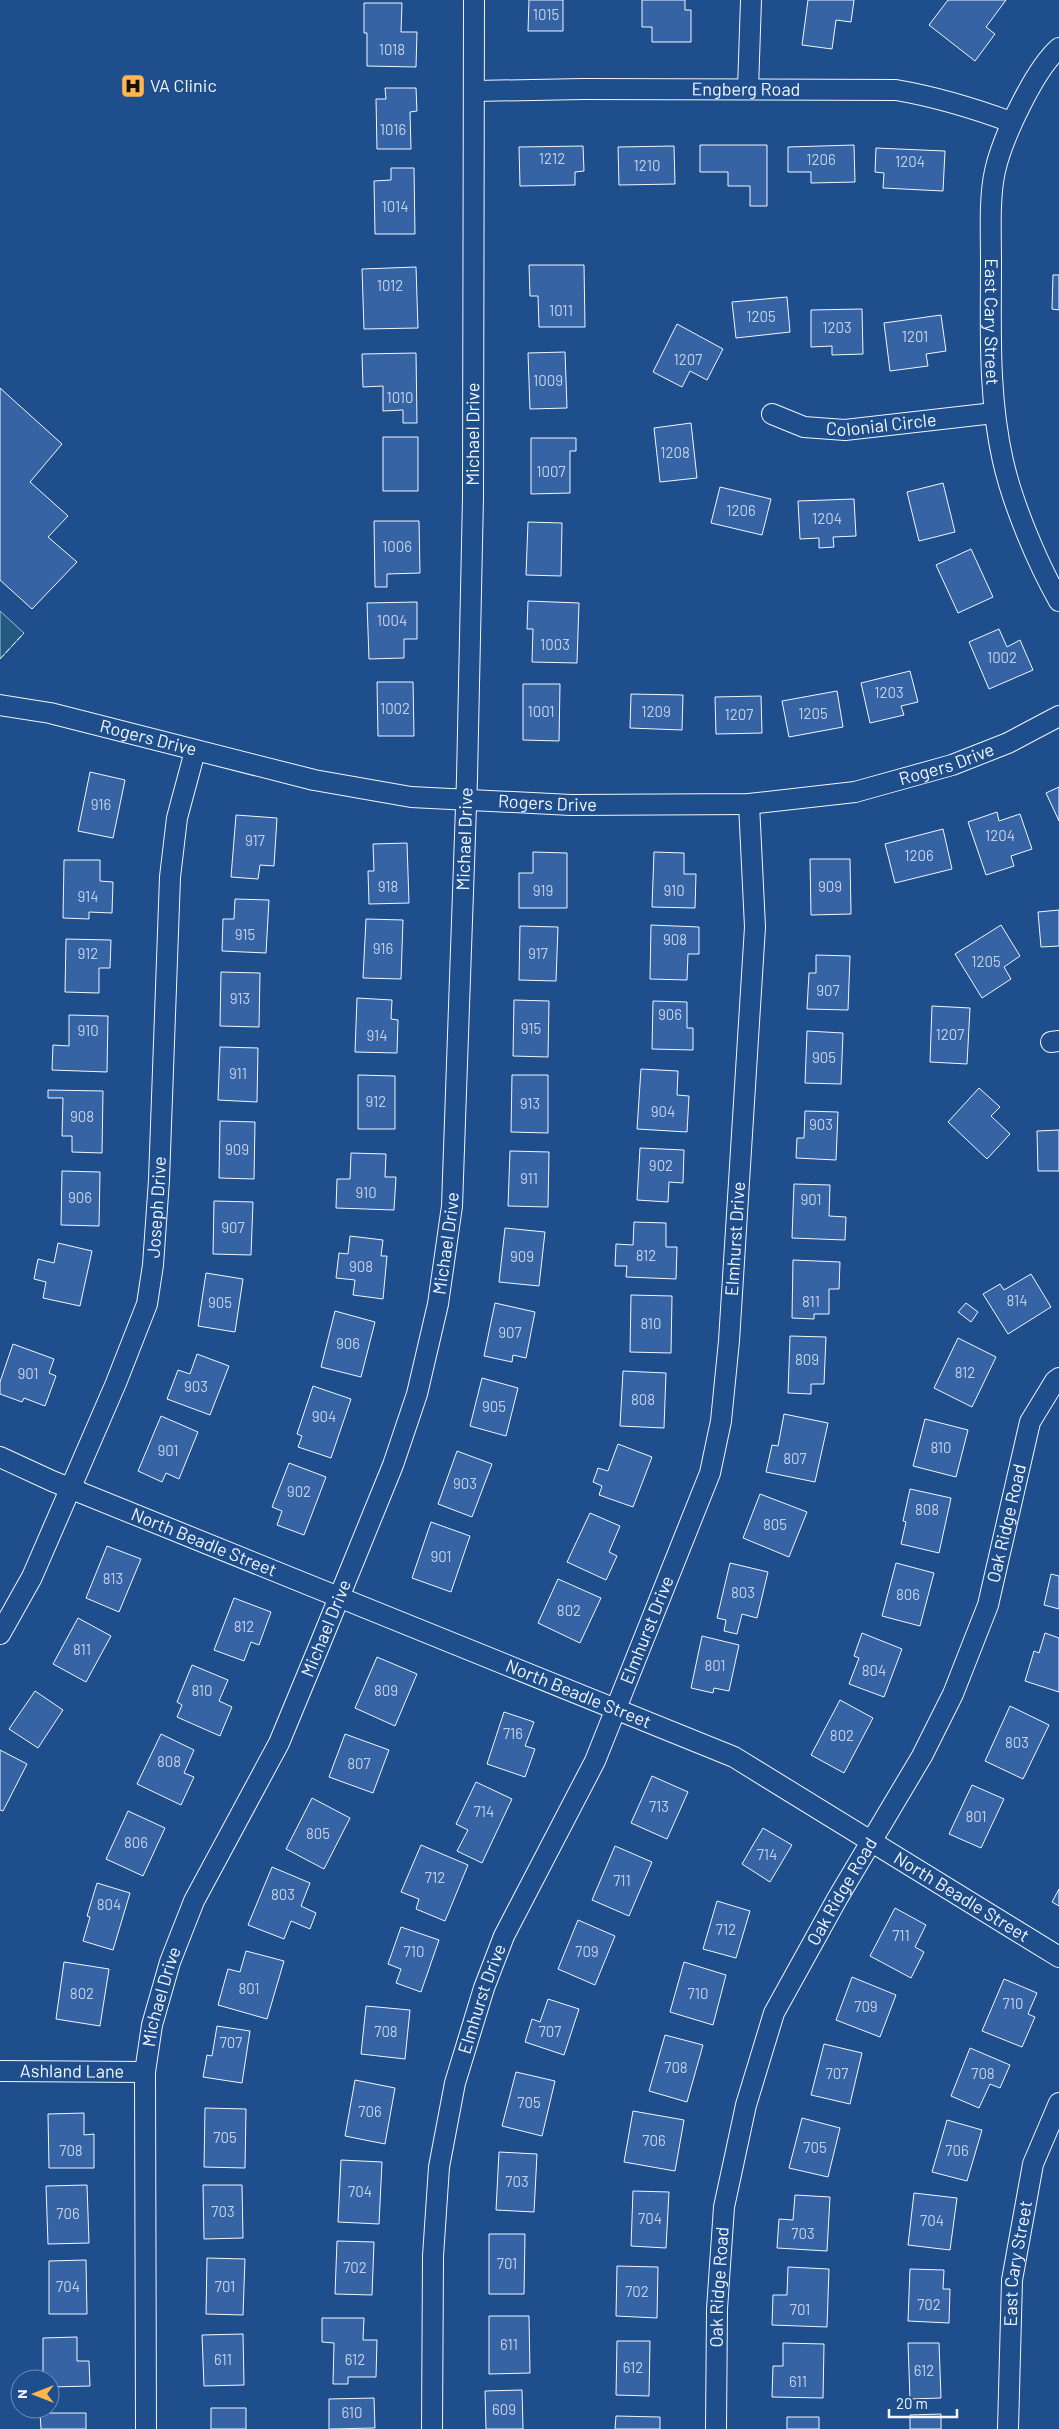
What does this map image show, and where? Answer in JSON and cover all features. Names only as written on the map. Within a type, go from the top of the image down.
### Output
[{"type":"street","name":"Michael Drive","points":[[146,2429],[145,2072],[155,2016],[170,1962],[194,1901],[279,1743],[393,1464],[418,1394],[438,1304],[452,1206],[467,801],[473,497],[474,0]]},
{"type":"street","points":[[748,89],[751,0]]},
{"type":"street","name":"East Cary Street","points":[[1059,48],[1028,91],[1011,122],[994,172],[990,359],[994,413],[1003,463],[1021,518],[1059,601]]},
{"type":"street","name":"Engberg Road","points":[[475,91],[896,90],[961,104],[1011,122]]},
{"type":"street","name":"Colonial Circle","points":[[772,414],[804,427],[845,430],[994,413]]},
{"type":"street","name":"Rogers Drive","points":[[0,705],[50,713],[314,780],[411,797],[580,805],[749,804],[855,792],[952,765],[1008,742],[1059,716]]},
{"type":"street","name":"Joseph Drive","points":[[0,1634],[32,1577],[147,1304],[153,1265],[159,1180],[170,877],[176,818],[194,751]]},
{"type":"street","name":"Elmhurst Drive","points":[[432,2429],[434,2246],[439,2167],[455,2083],[484,1988],[504,1936],[595,1760],[616,1708],[710,1473],[721,1421],[729,1341],[755,927],[749,804]]},
{"type":"street","name":"Oak Ridge Road","points":[[716,2429],[717,2309],[724,2207],[746,2105],[774,2013],[837,1899],[922,1756],[953,1694],[988,1605],[1030,1422],[1055,1381],[1059,1378]]},
{"type":"street","name":"North Beadle Street","points":[[0,1457],[70,1488],[734,1757],[1059,1957]]},
{"type":"street","name":"Ashland Lane","points":[[0,2071],[145,2072]]},
{"type":"street","name":"East Cary Street","points":[[1008,2429],[1012,2280],[1033,2164],[1059,2103]]},
{"type":"shaded area","points":[[0,611],[24,633],[0,659]]},
{"type":"building","points":[[529,0],[563,0],[563,31],[528,31]]},
{"type":"building","points":[[642,0],[685,0],[685,10],[691,10],[691,42],[652,42],[652,27],[642,27]]},
{"type":"building","points":[[808,0],[854,0],[851,22],[836,20],[832,49],[802,45]]},
{"type":"building","points":[[948,0],[1006,0],[986,27],[995,34],[975,61],[929,25]]},
{"type":"building","points":[[364,3],[402,3],[401,32],[417,32],[416,67],[367,66],[367,33],[364,33]]},
{"type":"building","points":[[385,88],[416,88],[417,111],[410,112],[411,149],[377,149],[376,99],[386,99]]},
{"type":"building","points":[[700,145],[767,145],[767,206],[750,206],[750,186],[728,186],[728,172],[700,172]]},
{"type":"building","points":[[854,145],[855,182],[811,183],[811,172],[788,172],[788,147]]},
{"type":"building","points":[[583,146],[584,171],[575,172],[575,185],[520,186],[519,147]]},
{"type":"building","points":[[674,146],[675,184],[619,185],[618,147]]},
{"type":"building","points":[[876,148],[945,151],[943,191],[883,188],[884,173],[875,172]]},
{"type":"building","points":[[391,168],[414,168],[415,234],[375,234],[374,181],[391,180]]},
{"type":"building","points":[[529,265],[584,265],[585,327],[539,327],[538,296],[530,296]]},
{"type":"building","points":[[416,267],[418,328],[364,329],[362,269]]},
{"type":"building","points":[[1053,275],[1059,275],[1059,310],[1052,309]]},
{"type":"building","points":[[787,297],[790,332],[736,338],[732,302]]},
{"type":"building","points":[[862,309],[863,354],[832,355],[832,346],[811,347],[811,310]]},
{"type":"building","points":[[941,315],[946,351],[926,354],[928,366],[890,371],[884,323]]},
{"type":"building","points":[[677,324],[723,349],[707,380],[690,371],[682,387],[653,372]]},
{"type":"building","points":[[565,352],[567,408],[530,409],[528,353]]},
{"type":"building","points":[[416,353],[417,423],[403,423],[403,410],[383,411],[383,386],[363,387],[362,354]]},
{"type":"building","points":[[0,388],[62,444],[30,482],[68,516],[48,537],[77,562],[32,609],[0,580]]},
{"type":"building","points":[[691,423],[697,478],[660,482],[654,428]]},
{"type":"building","points":[[383,437],[418,437],[418,491],[383,491]]},
{"type":"building","points":[[531,438],[576,438],[576,451],[570,451],[570,493],[531,494]]},
{"type":"building","points":[[943,483],[955,532],[919,541],[907,492]]},
{"type":"building","points":[[720,487],[771,499],[762,535],[711,523]]},
{"type":"building","points":[[854,499],[856,536],[833,537],[834,547],[819,548],[819,538],[800,539],[798,501]]},
{"type":"building","points":[[374,521],[419,521],[420,573],[387,574],[387,587],[375,587]]},
{"type":"building","points":[[528,522],[562,523],[561,576],[526,575]]},
{"type":"building","points":[[971,549],[993,597],[958,613],[936,565]]},
{"type":"building","points":[[528,601],[579,603],[577,663],[532,662],[533,629],[527,629]]},
{"type":"building","points":[[417,602],[417,639],[404,639],[404,658],[369,659],[367,603]]},
{"type":"building","points":[[999,629],[1007,647],[1020,640],[1033,670],[989,689],[969,642]]},
{"type":"building","points":[[910,671],[918,702],[901,706],[904,715],[870,723],[861,683]]},
{"type":"building","points":[[377,682],[413,682],[414,736],[378,736]]},
{"type":"building","points":[[523,684],[560,684],[559,741],[523,740]]},
{"type":"building","points":[[837,691],[843,727],[789,737],[782,701]]},
{"type":"building","points":[[631,694],[683,695],[682,730],[630,728]]},
{"type":"building","points":[[761,696],[762,733],[716,734],[715,697]]},
{"type":"building","points":[[90,772],[125,780],[113,838],[78,831]]},
{"type":"building","points":[[1059,787],[1059,821],[1046,793]]},
{"type":"building","points":[[997,812],[999,821],[1020,814],[1032,849],[1011,856],[1014,866],[986,875],[968,822]]},
{"type":"building","points":[[236,815],[277,818],[274,866],[260,865],[258,879],[231,877]]},
{"type":"building","points":[[943,829],[952,869],[895,883],[885,844]]},
{"type":"building","points":[[407,843],[409,903],[369,904],[368,871],[374,871],[373,844]]},
{"type":"building","points":[[533,852],[567,853],[567,908],[519,908],[519,873],[533,873]]},
{"type":"building","points":[[654,852],[684,853],[684,874],[696,874],[695,908],[652,907]]},
{"type":"building","points":[[810,859],[850,859],[851,914],[811,915]]},
{"type":"building","points":[[64,860],[100,860],[100,881],[113,882],[112,913],[89,912],[89,919],[63,918]]},
{"type":"building","points":[[235,899],[269,900],[266,953],[222,951],[223,919],[234,919]]},
{"type":"building","points":[[1059,910],[1059,946],[1041,947],[1038,912]]},
{"type":"building","points":[[366,919],[403,920],[401,979],[363,978]]},
{"type":"building","points":[[651,925],[699,927],[699,954],[688,954],[687,980],[650,979]]},
{"type":"building","points":[[1001,925],[1020,956],[1004,967],[1011,979],[982,998],[955,954]]},
{"type":"building","points":[[520,926],[558,927],[556,981],[519,980]]},
{"type":"building","points":[[66,939],[111,940],[110,968],[99,968],[99,993],[65,992]]},
{"type":"building","points":[[816,955],[850,956],[848,1010],[807,1009],[809,973],[816,973]]},
{"type":"building","points":[[221,972],[260,973],[259,1027],[220,1026]]},
{"type":"building","points":[[357,998],[392,1000],[391,1019],[398,1020],[397,1053],[355,1052]]},
{"type":"building","points":[[514,1000],[549,1001],[548,1057],[513,1056]]},
{"type":"building","points":[[653,1001],[687,1002],[687,1028],[693,1028],[693,1050],[652,1049]]},
{"type":"building","points":[[932,1006],[970,1008],[967,1064],[930,1062]]},
{"type":"building","points":[[69,1015],[108,1016],[107,1072],[52,1070],[53,1045],[69,1046]]},
{"type":"building","points":[[807,1031],[843,1033],[841,1084],[805,1083]]},
{"type":"building","points":[[220,1047],[258,1048],[257,1102],[218,1100]]},
{"type":"building","points":[[641,1069],[678,1071],[677,1095],[689,1096],[687,1132],[637,1129]]},
{"type":"building","points":[[358,1075],[395,1076],[395,1129],[358,1129]]},
{"type":"building","points":[[512,1075],[548,1075],[548,1133],[511,1132]]},
{"type":"building","points":[[979,1088],[1000,1107],[991,1116],[1010,1134],[987,1159],[948,1122]]},
{"type":"building","points":[[48,1090],[103,1091],[102,1153],[72,1152],[72,1136],[62,1136],[63,1098],[48,1098]]},
{"type":"building","points":[[805,1111],[838,1112],[836,1160],[796,1158],[797,1138],[804,1138]]},
{"type":"building","points":[[220,1121],[255,1122],[254,1179],[219,1178]]},
{"type":"building","points":[[1059,1130],[1059,1171],[1038,1171],[1037,1131]]},
{"type":"building","points":[[640,1148],[684,1150],[683,1183],[669,1182],[668,1202],[637,1200]]},
{"type":"building","points":[[510,1151],[549,1152],[548,1207],[508,1206]]},
{"type":"building","points":[[351,1153],[386,1154],[385,1177],[396,1177],[394,1210],[336,1208],[337,1179],[350,1179]]},
{"type":"building","points":[[62,1171],[100,1172],[99,1226],[61,1225]]},
{"type":"building","points":[[794,1184],[830,1185],[829,1216],[846,1217],[845,1240],[792,1238]]},
{"type":"building","points":[[214,1201],[253,1202],[251,1255],[213,1254]]},
{"type":"building","points":[[634,1222],[666,1223],[666,1247],[677,1247],[676,1279],[626,1277],[627,1266],[615,1266],[616,1244],[633,1245]]},
{"type":"building","points":[[505,1228],[545,1232],[539,1286],[499,1282]]},
{"type":"building","points":[[350,1236],[383,1240],[381,1256],[387,1256],[383,1299],[353,1295],[355,1280],[336,1278],[339,1253],[348,1254]]},
{"type":"building","points":[[58,1243],[92,1251],[80,1306],[43,1298],[46,1282],[34,1279],[38,1259],[54,1263]]},
{"type":"building","points":[[793,1260],[840,1262],[839,1289],[829,1289],[829,1314],[814,1314],[814,1319],[792,1318]]},
{"type":"building","points":[[206,1273],[243,1279],[235,1332],[198,1326]]},
{"type":"building","points":[[1031,1274],[1051,1307],[1008,1334],[983,1294],[1000,1284],[1004,1290]]},
{"type":"building","points":[[631,1295],[672,1296],[671,1353],[630,1352]]},
{"type":"building","points":[[495,1303],[535,1312],[526,1358],[513,1355],[512,1362],[484,1356]]},
{"type":"building","points":[[966,1303],[978,1312],[971,1322],[958,1312]]},
{"type":"building","points":[[335,1311],[375,1322],[361,1377],[321,1367]]},
{"type":"building","points":[[790,1336],[826,1337],[824,1384],[811,1384],[811,1394],[788,1393]]},
{"type":"building","points":[[958,1338],[996,1357],[972,1407],[934,1388]]},
{"type":"building","points":[[13,1344],[54,1359],[49,1373],[56,1376],[45,1406],[24,1398],[22,1402],[0,1394],[0,1382]]},
{"type":"building","points":[[197,1354],[229,1366],[210,1415],[167,1399],[178,1370],[190,1374]]},
{"type":"building","points":[[623,1371],[666,1373],[664,1428],[620,1426]]},
{"type":"building","points":[[482,1378],[518,1388],[506,1436],[470,1426]]},
{"type":"building","points":[[313,1386],[351,1399],[331,1458],[298,1447],[302,1436],[297,1434]]},
{"type":"building","points":[[784,1414],[828,1423],[815,1482],[766,1472],[772,1445],[778,1446]]},
{"type":"building","points":[[161,1416],[198,1432],[179,1479],[166,1473],[162,1482],[138,1471]]},
{"type":"building","points":[[925,1419],[968,1430],[956,1477],[913,1466]]},
{"type":"building","points":[[618,1444],[652,1457],[633,1507],[599,1495],[602,1486],[593,1482],[598,1468],[608,1471]]},
{"type":"building","points":[[457,1451],[492,1464],[472,1517],[438,1504]]},
{"type":"building","points":[[289,1463],[326,1477],[304,1535],[277,1525],[282,1511],[272,1507]]},
{"type":"building","points":[[910,1489],[951,1498],[939,1553],[901,1544],[906,1522],[903,1521]]},
{"type":"building","points":[[760,1494],[807,1512],[789,1557],[743,1538]]},
{"type":"building","points":[[590,1513],[620,1526],[609,1552],[617,1556],[606,1580],[567,1562]]},
{"type":"building","points":[[431,1522],[470,1536],[451,1592],[412,1578]]},
{"type":"building","points":[[107,1546],[141,1559],[119,1612],[86,1598]]},
{"type":"building","points":[[730,1563],[768,1572],[757,1618],[742,1614],[737,1634],[724,1631],[726,1620],[717,1618]]},
{"type":"building","points":[[896,1563],[934,1573],[920,1626],[882,1616]]},
{"type":"building","points":[[1051,1574],[1059,1576],[1059,1609],[1044,1605]]},
{"type":"building","points":[[558,1579],[601,1598],[580,1643],[538,1623]]},
{"type":"building","points":[[234,1598],[271,1612],[259,1645],[251,1642],[244,1661],[214,1650]]},
{"type":"building","points":[[78,1618],[111,1636],[86,1682],[53,1664]]},
{"type":"building","points":[[862,1633],[902,1649],[884,1697],[849,1684],[859,1658],[854,1656]]},
{"type":"building","points":[[1045,1633],[1059,1638],[1059,1692],[1025,1681],[1034,1651],[1039,1653]]},
{"type":"building","points":[[702,1636],[739,1645],[729,1691],[714,1688],[713,1693],[691,1688]]},
{"type":"building","points":[[377,1657],[417,1674],[395,1726],[355,1708]]},
{"type":"building","points":[[192,1665],[228,1680],[219,1701],[232,1707],[220,1736],[177,1717],[182,1705],[177,1702]]},
{"type":"building","points":[[35,1691],[63,1710],[38,1748],[9,1729]]},
{"type":"building","points":[[840,1700],[873,1718],[844,1773],[811,1755]]},
{"type":"building","points":[[1010,1706],[1049,1725],[1023,1779],[985,1761]]},
{"type":"building","points":[[504,1712],[534,1722],[525,1746],[535,1749],[525,1777],[487,1764]]},
{"type":"building","points":[[161,1734],[194,1750],[184,1773],[194,1777],[181,1805],[137,1784]]},
{"type":"building","points":[[345,1734],[389,1750],[373,1793],[329,1777]]},
{"type":"building","points":[[0,1750],[27,1764],[3,1811],[0,1810]]},
{"type":"building","points":[[652,1776],[688,1792],[667,1839],[631,1823]]},
{"type":"building","points":[[476,1782],[512,1799],[482,1863],[457,1851],[468,1830],[456,1824]]},
{"type":"building","points":[[972,1785],[1004,1799],[981,1848],[949,1834]]},
{"type":"building","points":[[312,1798],[350,1818],[324,1869],[286,1849]]},
{"type":"building","points":[[128,1811],[165,1828],[143,1876],[106,1859]]},
{"type":"building","points":[[763,1828],[792,1845],[770,1882],[742,1864]]},
{"type":"building","points":[[421,1845],[468,1865],[445,1921],[416,1909],[419,1899],[401,1892]]},
{"type":"building","points":[[615,1846],[652,1862],[629,1916],[592,1900]]},
{"type":"building","points":[[272,1867],[310,1883],[301,1906],[316,1913],[310,1929],[291,1921],[284,1939],[248,1925]]},
{"type":"building","points":[[97,1883],[130,1893],[113,1950],[83,1941],[90,1917],[87,1916]]},
{"type":"building","points":[[1059,1889],[1059,1906],[1052,1902]]},
{"type":"building","points":[[717,1901],[750,1911],[736,1958],[703,1949]]},
{"type":"building","points":[[895,1908],[926,1925],[915,1947],[924,1952],[911,1978],[870,1956]]},
{"type":"building","points":[[578,1920],[615,1936],[595,1985],[558,1969]]},
{"type":"building","points":[[401,1927],[439,1940],[421,1992],[396,1983],[401,1969],[388,1964]]},
{"type":"building","points":[[246,1951],[284,1961],[267,2019],[218,2005],[228,1969],[240,1972]]},
{"type":"building","points":[[64,1962],[109,1969],[100,2026],[56,2019]]},
{"type":"building","points":[[684,1962],[726,1975],[713,2025],[670,2012]]},
{"type":"building","points":[[852,1977],[896,1995],[880,2037],[836,2020]]},
{"type":"building","points":[[1004,1979],[1037,1993],[1028,2014],[1035,2017],[1022,2047],[982,2031]]},
{"type":"building","points":[[548,1999],[579,2009],[564,2055],[525,2042],[532,2019],[540,2022]]},
{"type":"building","points":[[366,2006],[410,2010],[405,2059],[361,2054]]},
{"type":"building","points":[[217,2026],[250,2031],[242,2083],[203,2077],[207,2055],[212,2056]]},
{"type":"building","points":[[665,2035],[703,2045],[687,2102],[649,2091]]},
{"type":"building","points":[[824,2044],[862,2053],[850,2104],[811,2095]]},
{"type":"building","points":[[970,2048],[1010,2065],[1000,2088],[990,2084],[979,2108],[951,2096]]},
{"type":"building","points":[[516,2072],[555,2081],[542,2136],[502,2126]]},
{"type":"building","points":[[355,2080],[395,2088],[385,2144],[345,2136]]},
{"type":"building","points":[[205,2108],[246,2109],[245,2168],[204,2167]]},
{"type":"building","points":[[633,2111],[684,2120],[675,2171],[624,2162]]},
{"type":"building","points":[[84,2113],[84,2135],[94,2134],[94,2168],[49,2168],[48,2114]]},
{"type":"building","points":[[802,2118],[840,2128],[828,2177],[789,2168]]},
{"type":"building","points":[[947,2120],[982,2130],[967,2181],[932,2172]]},
{"type":"building","points":[[499,2152],[537,2154],[534,2212],[496,2210]]},
{"type":"building","points":[[341,2160],[382,2162],[379,2224],[338,2222]]},
{"type":"building","points":[[87,2185],[89,2243],[48,2244],[46,2186]]},
{"type":"building","points":[[203,2185],[242,2185],[243,2238],[204,2239]]},
{"type":"building","points":[[633,2191],[669,2192],[666,2248],[631,2246]]},
{"type":"building","points":[[914,2193],[957,2198],[950,2250],[908,2245]]},
{"type":"building","points":[[795,2195],[830,2197],[827,2251],[777,2248],[779,2219],[793,2220]]},
{"type":"building","points":[[489,2234],[525,2234],[524,2294],[489,2294]]},
{"type":"building","points":[[337,2241],[374,2242],[372,2295],[335,2294]]},
{"type":"building","points":[[207,2258],[245,2259],[243,2315],[206,2314]]},
{"type":"building","points":[[86,2260],[87,2314],[49,2314],[49,2261]]},
{"type":"building","points":[[617,2266],[658,2267],[657,2318],[616,2316]]},
{"type":"building","points":[[788,2267],[829,2269],[827,2327],[772,2325],[773,2295],[787,2295]]},
{"type":"building","points":[[910,2269],[944,2270],[943,2289],[950,2289],[949,2323],[908,2321]]},
{"type":"building","points":[[489,2316],[529,2316],[530,2373],[489,2374]]},
{"type":"building","points":[[322,2318],[364,2318],[363,2340],[377,2340],[376,2377],[348,2377],[348,2384],[333,2384],[334,2343],[322,2342]]},
{"type":"building","points":[[243,2334],[244,2385],[204,2386],[202,2335]]},
{"type":"building","points":[[77,2337],[77,2361],[89,2361],[90,2386],[60,2387],[60,2369],[43,2369],[43,2338]]},
{"type":"building","points":[[617,2341],[650,2341],[649,2396],[616,2395]]},
{"type":"building","points":[[783,2343],[824,2344],[823,2398],[772,2397],[773,2366],[783,2366]]},
{"type":"building","points":[[908,2343],[939,2343],[941,2398],[910,2399]]},
{"type":"building","points":[[522,2390],[523,2429],[486,2429],[485,2391]]},
{"type":"building","points":[[374,2398],[375,2428],[329,2429],[329,2399]]},
{"type":"building","points":[[211,2408],[246,2408],[246,2429],[211,2429]]},
{"type":"building","points":[[60,2413],[86,2413],[86,2429],[41,2429],[40,2419],[60,2419]]},
{"type":"building","points":[[941,2414],[941,2429],[910,2429],[910,2415]]},
{"type":"building","points":[[616,2416],[660,2417],[660,2429],[615,2429]]},
{"type":"building","points":[[787,2417],[819,2417],[819,2429],[787,2429]]},
{"type":"fence","points":[[0,659],[24,633]]},
{"type":"place","name":"VA Clinic","points":[[133,86]]}]
